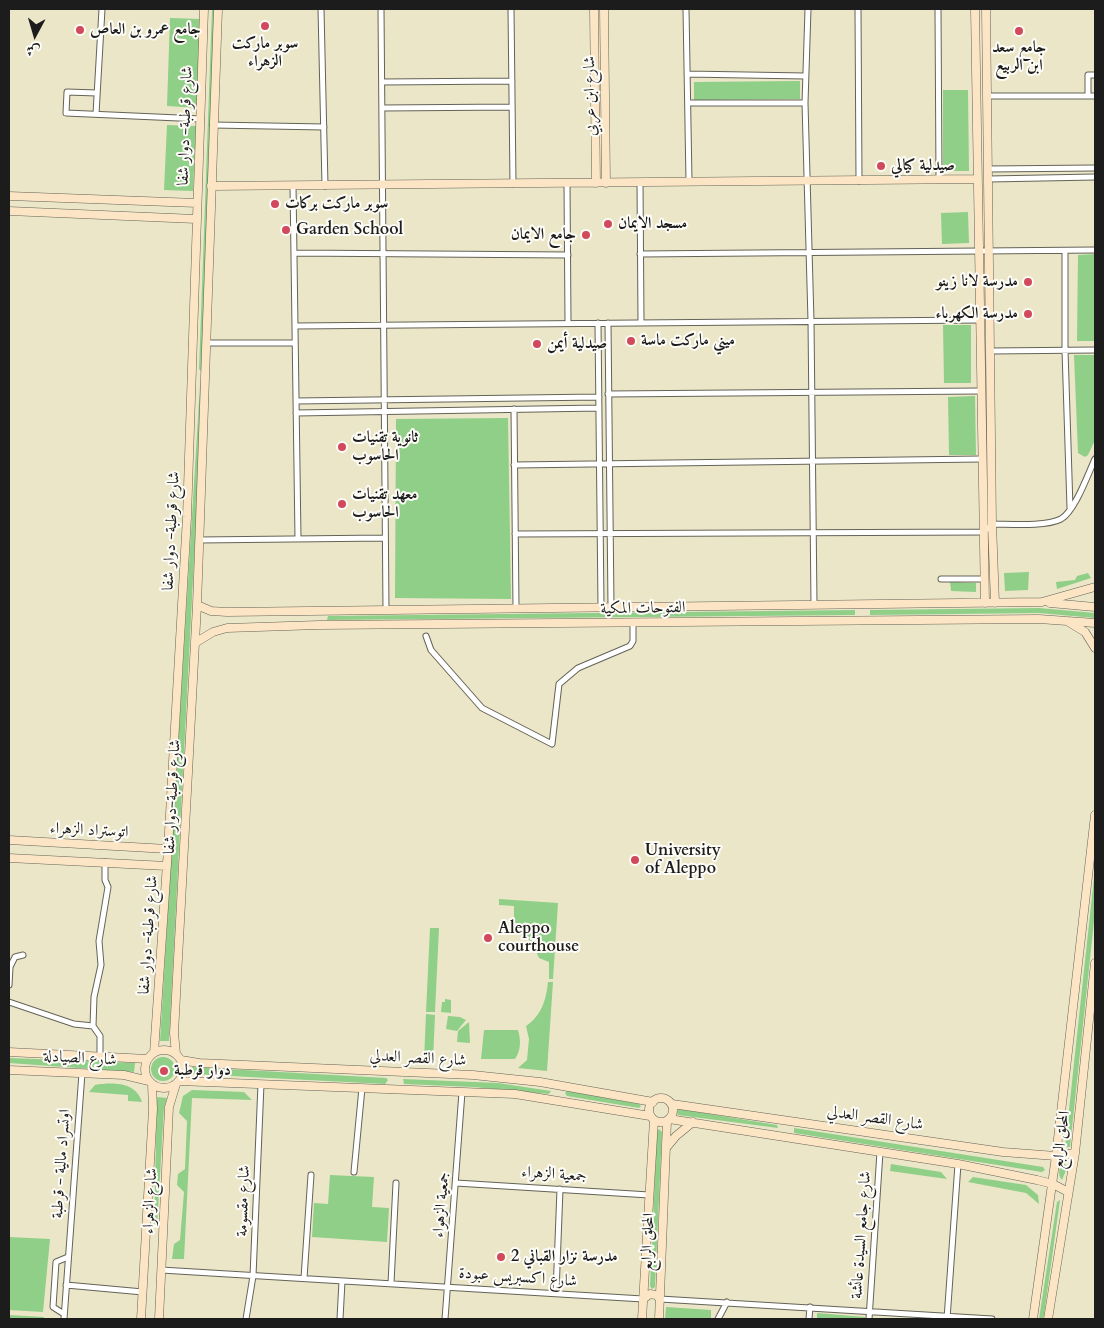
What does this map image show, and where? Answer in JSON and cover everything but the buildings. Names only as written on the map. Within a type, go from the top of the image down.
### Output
[{"type":"street","points":[[96,114],[102,9]]},
{"type":"street","name":"شارع قرطبة- دوار شفا","points":[[151,1056],[167,866],[187,517],[204,9]]},
{"type":"street","name":"شارع قرطبة-دوار شفا","points":[[179,1057],[174,1033],[197,605],[218,9]]},
{"type":"street","points":[[321,9],[325,186]]},
{"type":"street","points":[[381,9],[386,610]]},
{"type":"street","points":[[511,9],[513,184]]},
{"type":"street","points":[[594,9],[596,183]]},
{"type":"street","name":"شارع ابن عربي","points":[[604,9],[606,183]]},
{"type":"street","points":[[686,9],[689,182]]},
{"type":"street","points":[[808,9],[805,103],[811,321],[814,605]]},
{"type":"street","points":[[858,9],[859,181]]},
{"type":"street","points":[[938,9],[939,180]]},
{"type":"street","points":[[975,9],[981,459],[985,603]]},
{"type":"street","points":[[986,9],[994,603]]},
{"type":"street","points":[[595,57],[605,56]]},
{"type":"street","points":[[203,57],[216,57]]},
{"type":"street","points":[[687,74],[805,76]]},
{"type":"street","points":[[1088,96],[1088,75],[1095,75]]},
{"type":"street","points":[[382,82],[512,81]]},
{"type":"street","points":[[97,94],[67,92],[66,113],[201,119]]},
{"type":"street","points":[[987,96],[1095,96]]},
{"type":"street","points":[[688,103],[805,103]]},
{"type":"street","points":[[382,108],[512,108]]},
{"type":"street","points":[[213,126],[324,127]]},
{"type":"street","points":[[988,169],[1095,168]]},
{"type":"street","points":[[989,179],[1095,178]]},
{"type":"street","points":[[211,186],[977,179]]},
{"type":"street","points":[[640,182],[641,322]]},
{"type":"street","points":[[567,183],[568,323]]},
{"type":"street","points":[[293,186],[298,539]]},
{"type":"street","points":[[9,196],[197,203]]},
{"type":"street","points":[[9,210],[196,219]]},
{"type":"street","points":[[640,254],[1095,250]]},
{"type":"street","points":[[1065,251],[1065,350],[1070,509]]},
{"type":"street","points":[[294,253],[568,255]]},
{"type":"street","points":[[295,326],[979,320]]},
{"type":"street","points":[[598,323],[601,607]]},
{"type":"street","points":[[608,323],[611,607]]},
{"type":"street","points":[[207,343],[295,343]]},
{"type":"street","points":[[990,351],[1095,350]]},
{"type":"street","points":[[191,375],[206,376]]},
{"type":"street","points":[[608,394],[980,392]]},
{"type":"street","points":[[296,401],[599,397]]},
{"type":"street","points":[[514,408],[516,608]]},
{"type":"street","points":[[296,413],[599,408]]},
{"type":"street","points":[[514,465],[981,459]]},
{"type":"street","points":[[515,534],[984,532],[992,524],[1048,522],[1061,518],[1070,509],[1095,459]]},
{"type":"street","points":[[187,517],[200,518]]},
{"type":"street","points":[[199,540],[386,538]]},
{"type":"street","points":[[941,579],[985,579]]},
{"type":"street","points":[[1042,602],[1095,587]]},
{"type":"street","points":[[197,605],[222,612],[1042,602],[1095,607]]},
{"type":"street","points":[[861,620],[862,604]]},
{"type":"street","points":[[319,610],[319,625]]},
{"type":"street","name":"الفتوحات المكية","points":[[195,644],[213,632],[227,628],[319,625],[1039,618],[1095,623]]},
{"type":"street","points":[[1065,620],[1085,632],[1095,648]]},
{"type":"street","points":[[426,636],[431,650],[482,708],[552,744],[559,684],[578,668],[630,646],[633,641],[632,622]]},
{"type":"street","name":"المحلق الرابع","points":[[1033,1319],[1053,1184],[1095,815]]},
{"type":"street","name":"اتوستراد الزهراء","points":[[9,840],[168,849]]},
{"type":"street","name":"اتوستراد الزهراء","points":[[9,858],[167,866]]},
{"type":"street","points":[[100,1058],[100,1036],[93,1026],[94,996],[100,965],[99,941],[108,887],[105,880],[105,862]]},
{"type":"street","points":[[9,985],[10,967],[15,956],[23,955]]},
{"type":"street","name":"المحلق الرابع","points":[[1048,1319],[1075,1153],[1095,963]]},
{"type":"street","points":[[9,1002],[74,1024],[93,1026]]},
{"type":"street","points":[[141,1319],[148,1234],[153,1109],[150,1082],[146,1074],[151,1056],[165,1050],[179,1057],[184,1070],[178,1083],[164,1089],[150,1082]]},
{"type":"street","name":"شارع الصيادلة","points":[[9,1052],[100,1058],[151,1056]]},
{"type":"street","name":"شارع القصر العدلي","points":[[179,1057],[199,1062],[472,1075],[559,1085],[653,1102]]},
{"type":"street","name":"شارع الصيادلة","points":[[9,1070],[124,1075],[150,1082]]},
{"type":"street","points":[[395,1072],[395,1089]]},
{"type":"street","name":"اوتسراد مالية - قرطبة","points":[[64,1317],[82,1073]]},
{"type":"street","name":"شارع القصر العدلي","points":[[178,1083],[261,1084],[515,1094],[652,1118]]},
{"type":"street","name":"شارع الزهراء","points":[[159,1319],[169,1107],[178,1083]]},
{"type":"street","name":"شارع مقسومة","points":[[246,1319],[253,1276],[261,1084]]},
{"type":"street","points":[[557,1100],[559,1085]]},
{"type":"street","name":"شارع القصر العدلي","points":[[354,1172],[362,1088]]},
{"type":"street","name":"جمعية الزهواء","points":[[445,1319],[462,1092]]},
{"type":"street","points":[[663,1098],[672,1104],[673,1114],[668,1120],[652,1118],[649,1108],[653,1102],[663,1098]]},
{"type":"street","name":"شارع القصر العدلي","points":[[672,1104],[1003,1152],[1056,1156],[1075,1153]]},
{"type":"street","name":"المحلق الرابع","points":[[643,1299],[652,1118]]},
{"type":"street","name":"شارع القصر العدلي","points":[[668,1120],[693,1122],[958,1164],[1053,1184],[1068,1192]]},
{"type":"street","name":"المحلق الرابع","points":[[660,1299],[668,1120]]},
{"type":"street","points":[[785,1137],[788,1120]]},
{"type":"street","points":[[666,1148],[676,1136],[693,1122]]},
{"type":"street","name":"شارع جامع السيدة عائشة","points":[[869,1319],[880,1152]]},
{"type":"street","points":[[947,1318],[958,1164]]},
{"type":"street","points":[[304,1278],[311,1175]]},
{"type":"street","points":[[391,1283],[396,1183]]},
{"type":"street","name":"جمعية الزهراء","points":[[456,1183],[649,1195]]},
{"type":"street","points":[[556,1292],[560,1189]]},
{"type":"street","points":[[148,1234],[163,1234]]},
{"type":"street","name":"اوتسراد مالية - قرطبة","points":[[64,1317],[53,1307],[53,1298],[56,1262],[68,1257]]},
{"type":"street","name":"شارع اكسبريس عبودة","points":[[161,1270],[556,1292],[643,1299]]},
{"type":"street","points":[[340,1319],[342,1281]]},
{"type":"street","points":[[66,1285],[143,1292]]},
{"type":"street","points":[[642,1319],[643,1299],[647,1295],[653,1294],[660,1299],[810,1307],[947,1318],[992,1319]]},
{"type":"street","points":[[659,1319],[660,1299]]},
{"type":"street","points":[[718,1319],[727,1302]]},
{"type":"street","points":[[809,1319],[810,1307]]},
{"type":"green space","points":[[212,9],[218,9],[202,372],[199,369]]},
{"type":"green space","points":[[170,18],[201,19],[198,108],[167,106]]},
{"type":"green space","points":[[800,81],[800,99],[694,100],[694,82]]},
{"type":"green space","points":[[943,90],[968,90],[969,171],[943,171]]},
{"type":"green space","points":[[167,125],[196,126],[193,191],[164,190]]},
{"type":"green space","points":[[968,212],[969,243],[942,244],[941,213]]},
{"type":"green space","points":[[1095,254],[1095,341],[1077,341],[1078,255]]},
{"type":"green space","points":[[943,325],[971,325],[971,383],[944,383]]},
{"type":"green space","points":[[1074,355],[1095,355],[1095,440],[1088,455],[1085,457],[1078,453]]},
{"type":"green space","points":[[200,385],[203,387],[169,1041],[160,1041]]},
{"type":"green space","points":[[975,396],[976,455],[949,455],[948,397]]},
{"type":"green space","points":[[508,418],[511,599],[395,598],[396,419]]},
{"type":"green space","points":[[1029,572],[1028,590],[1005,591],[1004,573]]},
{"type":"green space","points":[[1088,573],[1091,578],[1057,589],[1056,582],[1075,580],[1077,576]]},
{"type":"green space","points":[[950,582],[976,583],[976,592],[951,591]]},
{"type":"green space","points":[[1039,608],[1095,613],[1095,618],[1039,613],[870,615],[870,610]]},
{"type":"green space","points":[[855,610],[855,615],[327,620],[328,616]]},
{"type":"green space","points":[[1095,868],[1095,912],[1070,1147],[1065,1147]]},
{"type":"green space","points":[[499,899],[558,903],[553,979],[549,979],[549,962],[539,958],[532,942],[520,933],[520,923],[514,923],[514,906],[499,905]]},
{"type":"green space","points":[[430,928],[439,928],[435,1012],[426,1012]]},
{"type":"green space","points":[[548,982],[553,982],[547,1071],[518,1068],[527,1060],[529,1039],[526,1026],[536,1017],[542,1007]]},
{"type":"green space","points":[[445,999],[451,1000],[451,1013],[441,1012],[442,1002],[445,1002]]},
{"type":"green space","points":[[426,1014],[435,1015],[433,1060],[424,1060]]},
{"type":"green space","points":[[448,1016],[460,1017],[466,1020],[457,1031],[446,1029]]},
{"type":"green space","points":[[469,1022],[470,1043],[457,1042],[458,1031]]},
{"type":"green space","points":[[484,1030],[518,1030],[520,1045],[515,1059],[481,1059]]},
{"type":"green space","points":[[163,1057],[172,1060],[175,1069],[172,1078],[163,1081],[154,1078],[151,1069],[154,1060]]},
{"type":"green space","points":[[9,1058],[135,1063],[134,1072],[9,1063]]},
{"type":"green space","points":[[192,1067],[386,1078],[388,1080],[385,1084],[192,1074]]},
{"type":"green space","points":[[403,1079],[498,1083],[551,1091],[549,1094],[473,1087],[404,1084]]},
{"type":"green space","points":[[116,1084],[129,1087],[135,1090],[142,1102],[128,1101],[128,1095],[89,1092],[95,1085]]},
{"type":"green space","points":[[192,1090],[244,1092],[252,1100],[192,1098],[184,1259],[172,1259],[174,1244],[180,1240],[184,1192],[177,1185],[178,1174],[185,1169],[187,1121],[179,1113],[183,1096]]},
{"type":"green space","points":[[567,1091],[639,1104],[641,1106],[639,1108],[567,1096],[565,1093]]},
{"type":"green space","points":[[157,1097],[167,1098],[164,1108],[157,1227],[154,1224]]},
{"type":"green space","points":[[679,1109],[777,1125],[778,1128],[678,1115]]},
{"type":"green space","points":[[794,1128],[1043,1167],[1045,1170],[1042,1172],[794,1133]]},
{"type":"green space","points":[[659,1129],[662,1132],[655,1287],[652,1289],[650,1286],[657,1131]]},
{"type":"green space","points":[[1064,1162],[1067,1168],[1062,1180],[1059,1171]]},
{"type":"green space","points":[[891,1164],[941,1172],[947,1179],[890,1171]]},
{"type":"green space","points":[[330,1175],[374,1177],[372,1207],[389,1208],[387,1242],[312,1237],[314,1203],[328,1204]]},
{"type":"green space","points":[[973,1177],[1026,1185],[1038,1195],[1039,1204],[1026,1193],[968,1182]]},
{"type":"green space","points":[[1060,1200],[1044,1315],[1043,1319],[1039,1319],[1057,1202]]},
{"type":"green space","points":[[9,1237],[50,1239],[43,1312],[9,1310]]},
{"type":"green space","points":[[666,1307],[711,1310],[711,1319],[665,1319]]},
{"type":"green space","points":[[817,1313],[865,1317],[865,1319],[817,1319]]},
{"type":"green space","points":[[9,1315],[44,1317],[43,1319],[9,1319]]},
{"type":"place","name":"سوبر ماركت الزهراء","points":[[265,26]]},
{"type":"place","name":"جامع عمرو بن العاص","points":[[80,30]]},
{"type":"place","name":"جامع سعد ابن الربيع","points":[[1019,31]]},
{"type":"place","name":"صيدلية كيالي","points":[[881,166]]},
{"type":"place","name":"سوبر ماركت بركات","points":[[275,204]]},
{"type":"place","name":"مسجد الايمان","points":[[608,224]]},
{"type":"place","name":"Garden School","points":[[286,230]]},
{"type":"place","name":"جامع الايمان","points":[[586,235]]},
{"type":"place","name":"مدرسة لانا زينو","points":[[1028,282]]},
{"type":"place","name":"مدرسة الكهرباء","points":[[1028,314]]},
{"type":"place","name":"ميني ماركت ماسة","points":[[631,341]]},
{"type":"place","name":"صيدلية أيمن","points":[[537,344]]},
{"type":"place","name":"ثانوية تقنيات الحاسوب","points":[[342,447]]},
{"type":"place","name":"معهد تقنيات الحاسوب","points":[[342,504]]},
{"type":"place","name":"University of Aleppo","points":[[635,860]]},
{"type":"place","name":"Aleppo courthouse","points":[[488,938]]},
{"type":"place","name":"دوار قرطبة","points":[[164,1071]]},
{"type":"place","name":"مدرسة نزار القباني 2","points":[[501,1257]]}]
